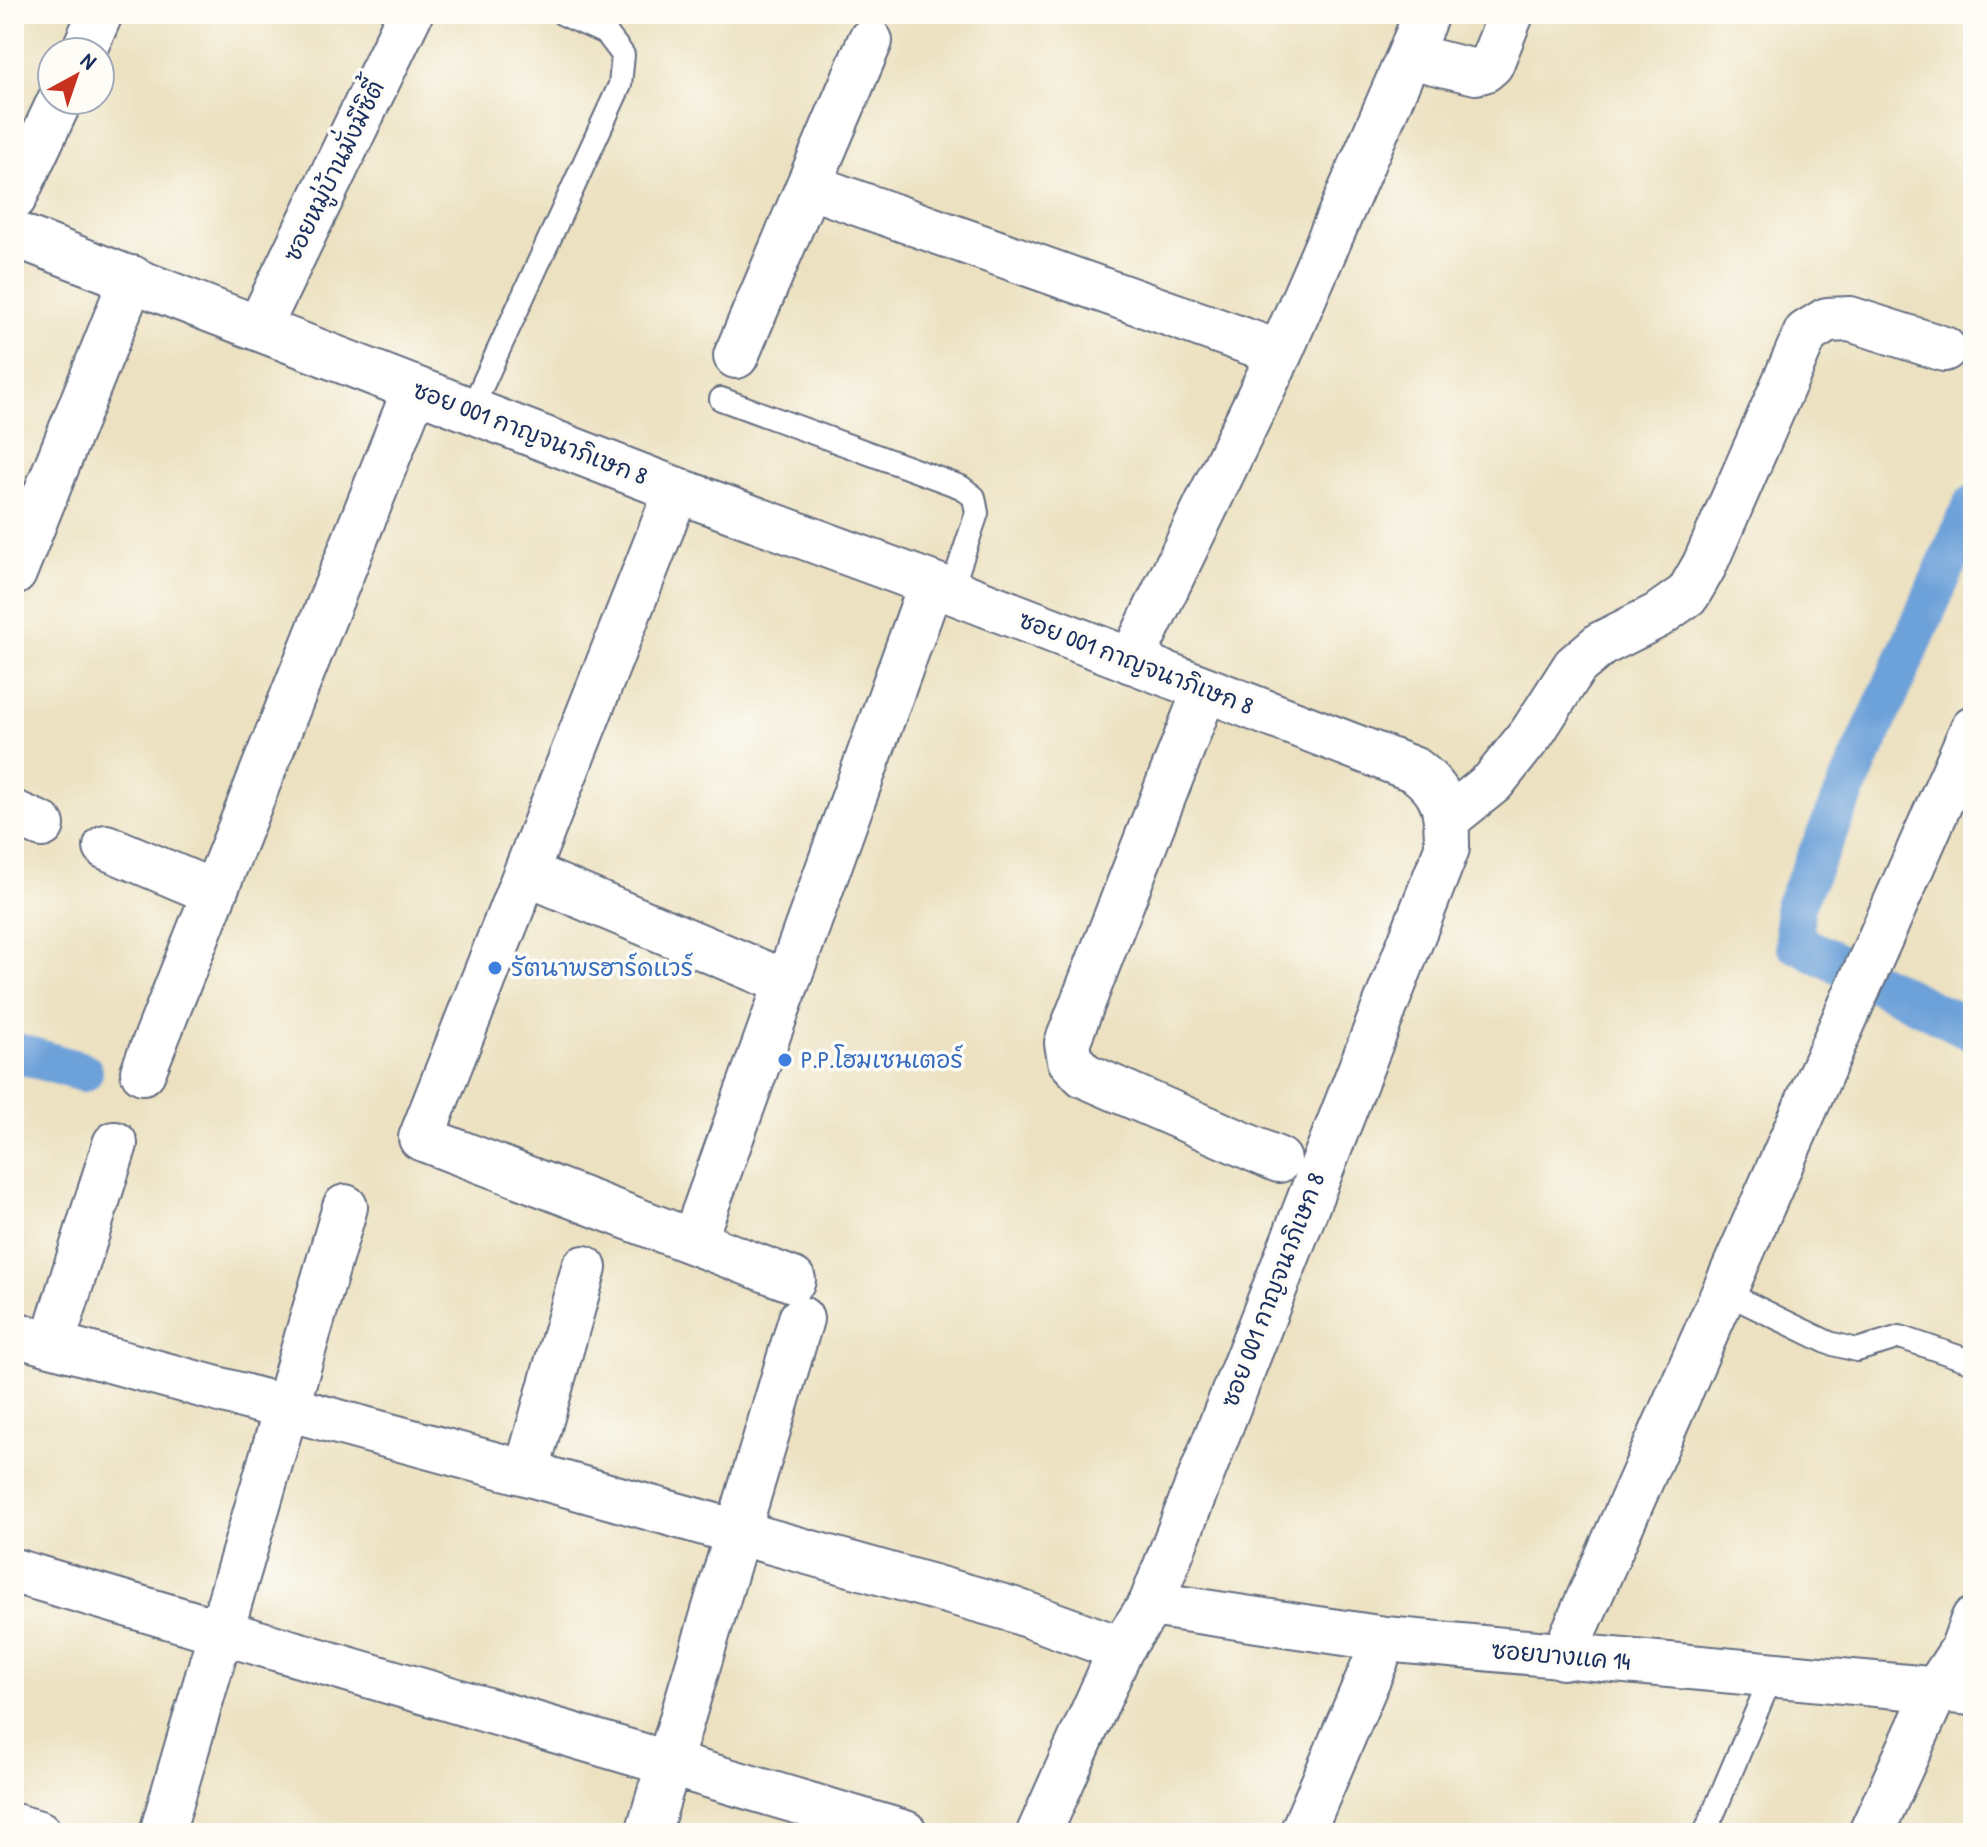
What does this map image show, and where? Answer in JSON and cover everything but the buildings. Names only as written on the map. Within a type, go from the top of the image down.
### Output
[{"type":"street","points":[[90,36],[100,14]]},
{"type":"street","name":"ซอยหมู่บ้านมั่งมีซิตี้","points":[[259,327],[410,14]]},
{"type":"street","points":[[1131,661],[1280,353],[1426,14]]},
{"type":"street","points":[[1409,56],[1476,72],[1484,70],[1491,64],[1511,14]]},
{"type":"street","points":[[736,356],[870,41]]},
{"type":"street","points":[[14,198],[52,116]]},
{"type":"street","points":[[809,186],[1280,353]]},
{"type":"street","name":"ซอย 001 กาญจนาภิเษก 8","points":[[14,234],[1415,770],[1432,782],[1443,799],[1447,848],[1151,1604],[1121,1649],[1039,1833]]},
{"type":"street","points":[[14,573],[132,278]]},
{"type":"street","points":[[1447,819],[1493,782],[1532,733],[1575,666],[1601,644],[1657,616],[1688,594],[1704,566],[1806,333],[1827,320],[1850,319],[1944,349]]},
{"type":"street","points":[[143,1072],[415,389]]},
{"type":"street","points":[[648,1833],[738,1533],[797,1299],[694,1240],[421,1138],[677,490]]},
{"type":"street","points":[[694,1240],[787,983],[941,587]]},
{"type":"street","points":[[1205,690],[1067,1043],[1070,1060],[1084,1075],[1279,1160]]},
{"type":"street","points":[[1563,1657],[1973,728]]},
{"type":"street","points":[[106,847],[213,892]]},
{"type":"street","points":[[526,873],[787,983]]},
{"type":"street","points":[[115,1144],[33,1339],[1011,1609],[1121,1649]]},
{"type":"street","points":[[162,1833],[345,1207]]},
{"type":"street","points":[[526,1473],[584,1268]]},
{"type":"street","points":[[14,1571],[905,1833]]},
{"type":"street","name":"ซอยบางแค 14","points":[[1151,1604],[1385,1639],[1955,1690]]},
{"type":"street","points":[[1871,1833],[1955,1690],[1962,1650],[1973,1620]]},
{"type":"street","points":[[1302,1833],[1385,1639]]},
{"type":"street","points":[[14,1826],[39,1833]]},
{"type":"lane","points":[[471,410],[620,85],[623,55],[607,34],[563,14]]},
{"type":"lane","points":[[721,399],[961,487],[974,497],[977,513],[941,587]]},
{"type":"lane","points":[[1724,1292],[1829,1343],[1857,1350],[1900,1337],[1973,1362]]},
{"type":"lane","points":[[1705,1833],[1772,1675]]},
{"type":"waterway","points":[[1973,505],[1794,907],[1795,942],[1973,1031]]},
{"type":"waterway","points":[[14,1052],[83,1072]]},
{"type":"place","name":"รัตนาพรฮาร์ดแวร์","points":[[495,968]]},
{"type":"place","name":"P.P.โฮมเซนเตอร์","points":[[785,1060]]}]
